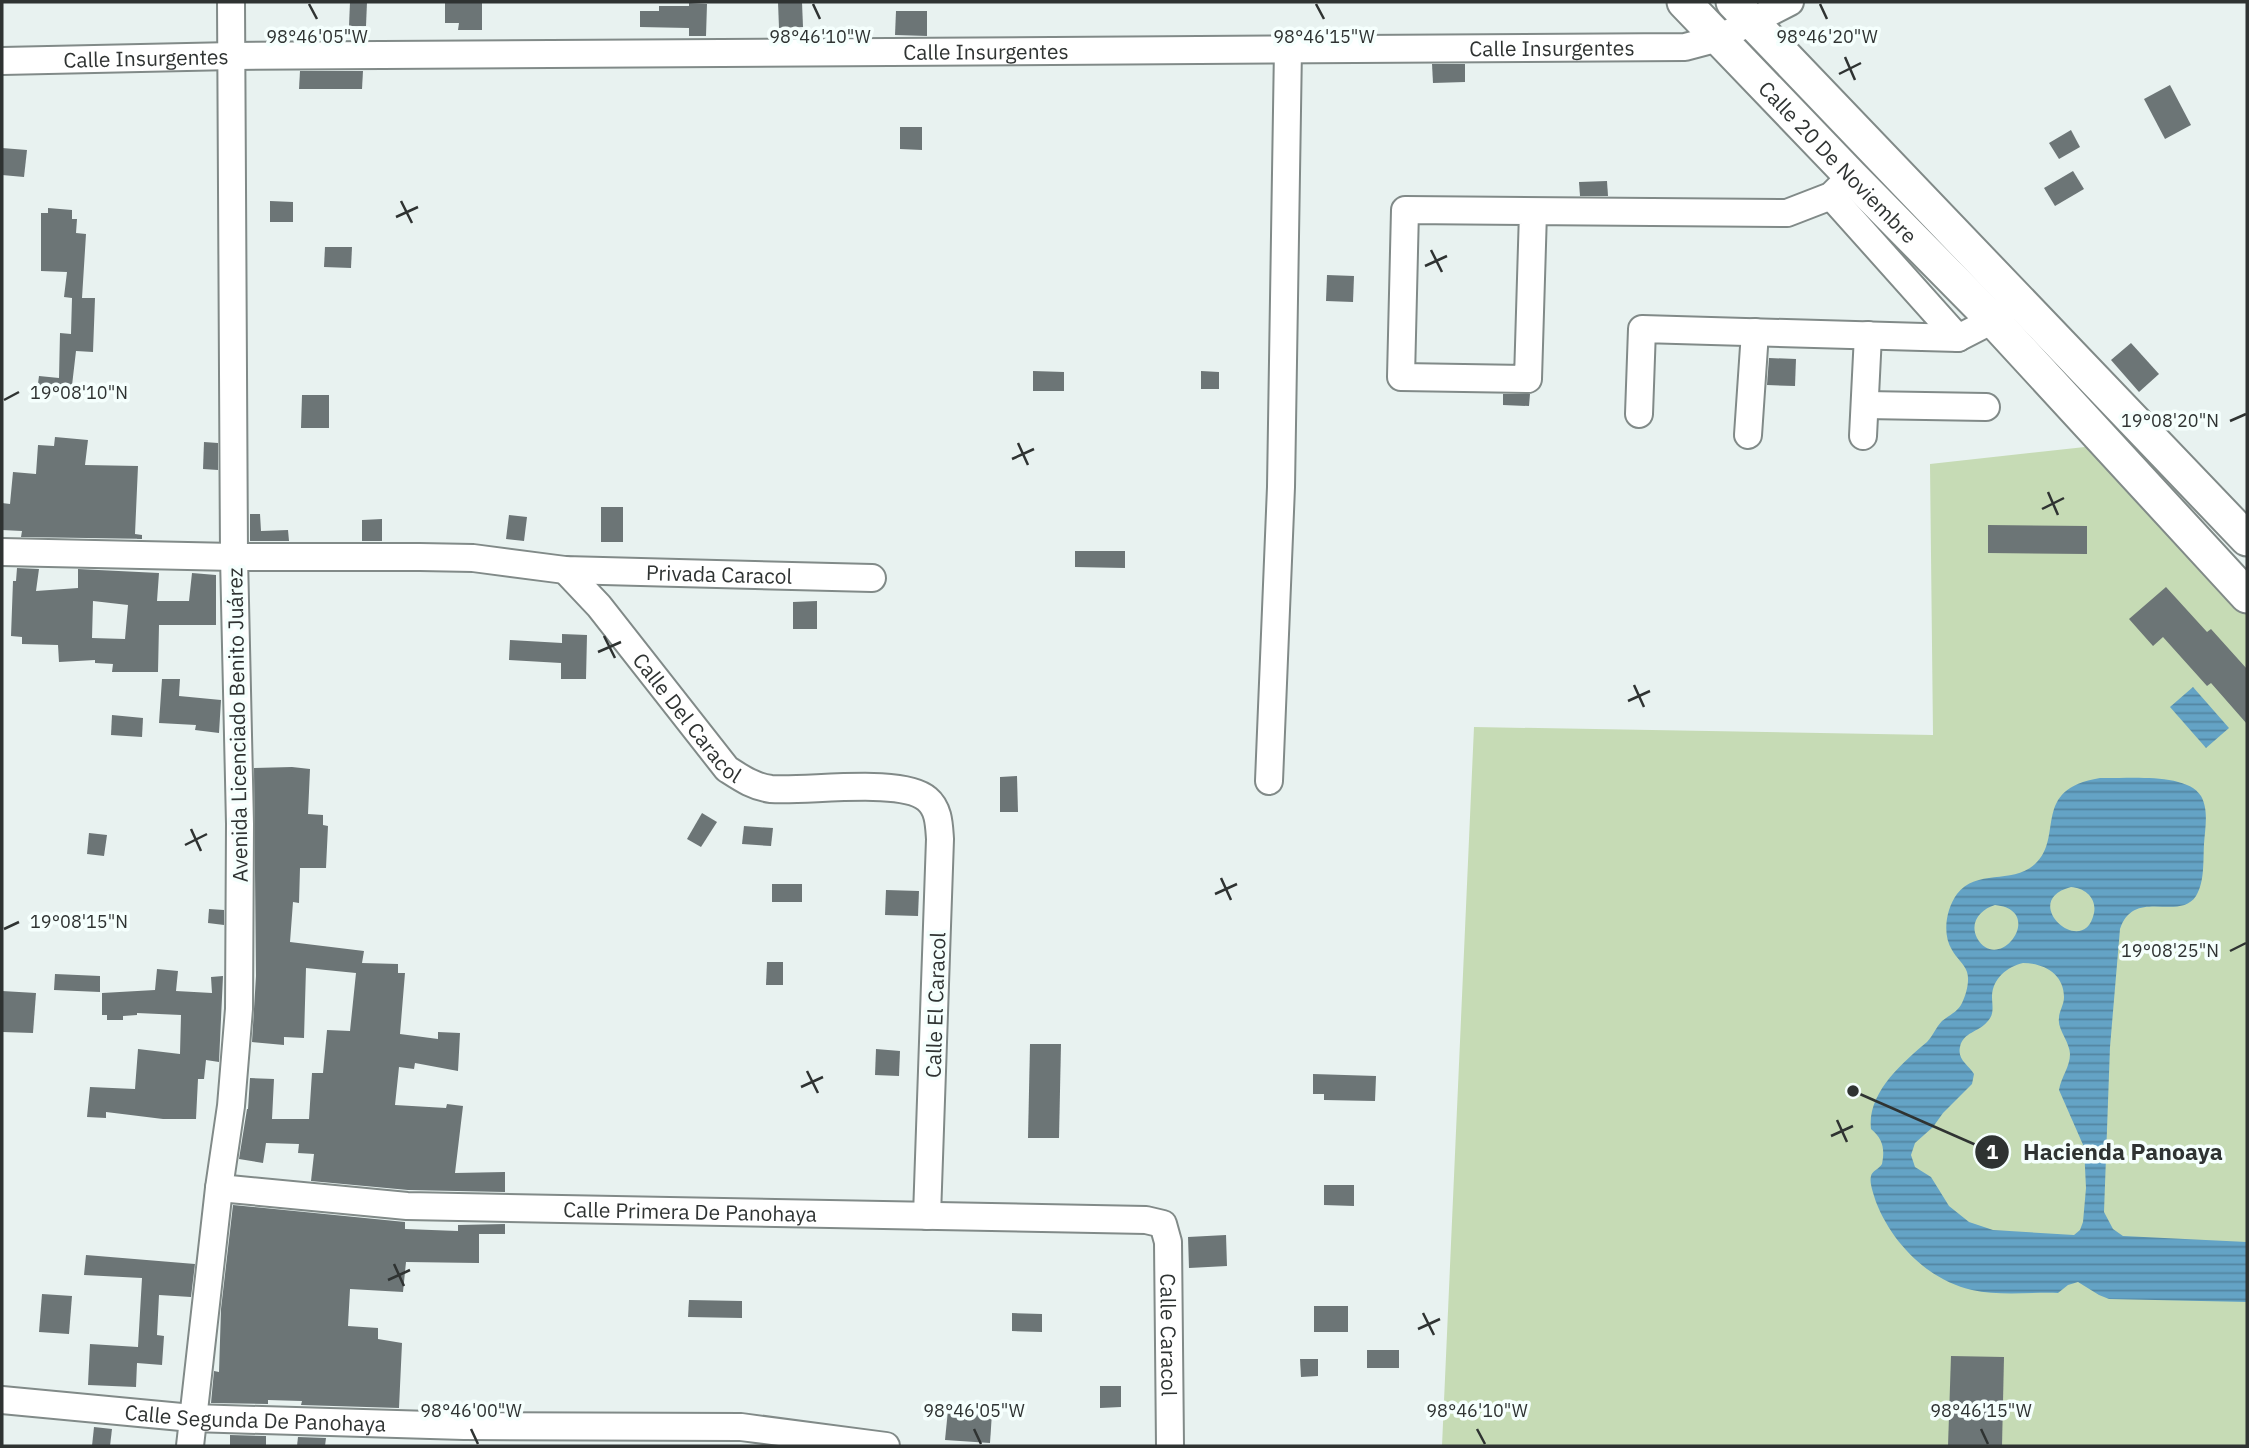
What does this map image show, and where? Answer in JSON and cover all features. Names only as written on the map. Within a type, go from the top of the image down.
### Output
[{"type":"main road","name":"Calle 20 De Noviembre","points":[[1684,2],[1719,38],[1841,186],[2005,309]]},
{"type":"main road","name":"Calle 20 De Noviembre","points":[[1742,8],[2005,309]]},
{"type":"main road","points":[[2005,309],[2247,539]]},
{"type":"main road","points":[[2005,309],[2247,596]]},
{"type":"street","name":"Avenida Licenciado Benito Juárez","points":[[190,1446],[231,1105],[239,1009],[240,824],[234,557],[231,2]]},
{"type":"street","name":"Calle Insurgentes","points":[[2,61],[233,56],[1685,47],[1719,38],[1742,8],[1790,2]]},
{"type":"street","points":[[1269,781],[1281,487],[1289,48]]},
{"type":"street","points":[[1533,212],[1528,379],[1401,377],[1405,210],[1787,213],[1841,186],[1958,338]]},
{"type":"street","points":[[1639,414],[1642,329],[1958,338],[2005,309]]},
{"type":"street","points":[[1748,435],[1755,332]]},
{"type":"street","points":[[1863,436],[1868,335]]},
{"type":"street","points":[[1865,405],[1986,407]]},
{"type":"street","points":[[2,552],[473,558],[565,570]]},
{"type":"street","name":"Privada Caracol","points":[[565,570],[872,578]]},
{"type":"street","name":"Calle Del Caracol","points":[[565,570],[599,606],[727,769],[751,785],[771,789],[881,787],[909,791],[927,798]]},
{"type":"street","name":"Calle El Caracol","points":[[927,798],[938,814],[940,839],[927,1216]]},
{"type":"street","name":"Calle Primera De Panohaya","points":[[219,1188],[407,1206],[1146,1220],[1163,1224]]},
{"type":"street","name":"Calle Caracol","points":[[1163,1224],[1168,1242],[1170,1446]]},
{"type":"street","name":"Calle Segunda De Panohaya","points":[[2,1400],[192,1418],[464,1426],[741,1427],[886,1446]]},
{"type":"green space","points":[[2094,446],[2247,613],[2247,1446],[1442,1446],[1474,727],[1933,735],[1930,464]]},
{"type":"water","points":[[2193,687],[2229,728],[2206,748],[2170,707]]},
{"type":"water","points":[[2100,778],[2169,780],[2193,788],[2201,796],[2205,807],[2203,870],[2196,896],[2179,906],[2135,910],[2120,929],[2110,1047],[2104,1212],[2113,1229],[2123,1236],[2247,1242],[2247,1302],[2109,1299],[2078,1282],[2068,1285],[2058,1293],[1972,1290],[1941,1278],[1914,1258],[1892,1232],[1876,1202],[1871,1176],[1882,1164],[1883,1154],[1881,1141],[1871,1129],[1871,1116],[1880,1091],[1897,1069],[1927,1042],[1942,1021],[1958,1009],[1966,992],[1967,972],[1952,950],[1947,937],[1948,914],[1953,900],[1965,886],[1974,881],[2016,874],[2035,864],[2044,853],[2057,803],[2065,792],[2078,784]],"holes":[[[2071,887],[2081,889],[2094,903],[2094,913],[2088,926],[2079,931],[2068,930],[2058,923],[2050,904],[2056,894]],[[1995,905],[2010,909],[2017,918],[2018,928],[2014,938],[2006,946],[1996,950],[1986,948],[1977,938],[1974,927],[1981,913]],[[2017,965],[2038,965],[2051,971],[2057,976],[2063,989],[2064,1000],[2059,1022],[2070,1054],[2059,1090],[2084,1147],[2086,1188],[2083,1222],[2074,1235],[1993,1230],[1969,1222],[1949,1206],[1931,1177],[1915,1167],[1911,1155],[1915,1143],[1972,1084],[1974,1074],[1960,1055],[1960,1047],[1964,1038],[1990,1019],[1995,984],[2006,970]]]},
{"type":"building","points":[[350,2],[367,2],[366,26],[349,26]]},
{"type":"building","points":[[445,2],[482,2],[482,30],[458,30],[459,23],[445,23]]},
{"type":"building","points":[[778,2],[802,2],[803,27],[779,28]]},
{"type":"building","points":[[689,3],[707,4],[706,36],[689,36],[689,28],[640,27],[640,11],[659,11],[659,6],[689,6]]},
{"type":"building","points":[[896,11],[927,11],[927,36],[895,35]]},
{"type":"building","points":[[1432,64],[1465,64],[1465,82],[1433,83]]},
{"type":"building","points":[[300,71],[363,71],[362,89],[299,89]]},
{"type":"building","points":[[2170,85],[2191,125],[2165,139],[2144,99]]},
{"type":"building","points":[[900,127],[922,127],[922,150],[900,149]]},
{"type":"building","points":[[2071,130],[2080,147],[2059,159],[2049,143]]},
{"type":"building","points":[[2,148],[27,150],[24,177],[2,175]]},
{"type":"building","points":[[2073,171],[2084,189],[2055,206],[2044,188]]},
{"type":"building","points":[[1607,181],[1608,196],[1580,196],[1579,182]]},
{"type":"building","points":[[270,201],[293,202],[293,222],[270,222]]},
{"type":"building","points":[[48,208],[72,210],[72,219],[77,219],[76,233],[86,234],[82,298],[95,298],[93,352],[76,351],[71,394],[68,395],[37,391],[39,376],[59,378],[60,333],[71,334],[72,298],[64,297],[67,272],[41,271],[41,213],[48,213]]},
{"type":"building","points":[[325,247],[352,247],[351,268],[324,267]]},
{"type":"building","points":[[1327,275],[1354,276],[1353,302],[1326,301]]},
{"type":"building","points":[[2131,343],[2159,374],[2139,392],[2111,360]]},
{"type":"building","points":[[1769,358],[1796,359],[1795,386],[1767,385]]},
{"type":"building","points":[[1033,371],[1064,372],[1064,391],[1033,391]]},
{"type":"building","points":[[1201,371],[1219,372],[1219,389],[1201,389]]},
{"type":"building","points":[[1503,394],[1530,394],[1529,406],[1503,405]]},
{"type":"building","points":[[302,395],[329,395],[329,428],[301,428]]},
{"type":"building","points":[[55,437],[88,440],[85,465],[138,466],[135,534],[142,535],[142,539],[21,537],[22,531],[2,530],[2,503],[10,504],[13,472],[36,474],[38,445],[54,446]]},
{"type":"building","points":[[204,442],[218,443],[218,470],[203,469]]},
{"type":"building","points":[[601,507],[623,507],[623,542],[601,542]]},
{"type":"building","points":[[250,514],[260,514],[261,531],[288,530],[289,541],[250,541]]},
{"type":"building","points":[[509,515],[527,517],[524,541],[506,539]]},
{"type":"building","points":[[382,519],[382,541],[362,541],[362,520]]},
{"type":"building","points":[[1988,525],[2087,526],[2087,554],[1988,553]]},
{"type":"building","points":[[1075,551],[1125,551],[1125,568],[1075,567]]},
{"type":"building","points":[[17,568],[39,569],[36,591],[78,588],[78,569],[159,573],[157,601],[189,601],[192,573],[216,575],[216,625],[159,625],[158,672],[112,672],[113,664],[95,663],[95,660],[59,662],[58,645],[22,644],[22,637],[11,636],[13,581],[16,581]],"holes":[[[93,601],[128,605],[125,639],[92,638]]]},
{"type":"building","points":[[2166,587],[2207,632],[2211,629],[2247,669],[2247,724],[2211,683],[2207,686],[2163,637],[2153,646],[2129,619]]},
{"type":"building","points":[[817,601],[817,629],[793,629],[793,602]]},
{"type":"building","points":[[562,634],[587,635],[586,679],[561,679],[561,663],[509,660],[510,640],[562,643]]},
{"type":"building","points":[[162,679],[180,679],[179,696],[221,700],[219,733],[195,730],[196,725],[159,723]]},
{"type":"building","points":[[112,715],[143,718],[142,737],[111,735]]},
{"type":"building","points":[[254,768],[310,769],[308,814],[323,815],[323,825],[328,826],[326,868],[300,868],[299,903],[293,902],[290,942],[364,951],[362,963],[398,964],[398,973],[405,973],[400,1034],[438,1039],[438,1032],[460,1033],[458,1071],[415,1063],[414,1069],[399,1067],[395,1105],[446,1108],[447,1104],[463,1106],[455,1173],[505,1172],[505,1192],[408,1190],[311,1181],[314,1154],[298,1153],[299,1144],[266,1143],[263,1163],[239,1159],[248,1109],[250,1078],[274,1079],[272,1119],[309,1119],[312,1073],[323,1073],[327,1030],[350,1031],[356,973],[306,968],[304,1038],[284,1037],[284,1045],[252,1042],[256,976]]},
{"type":"building","points":[[1017,776],[1018,812],[1000,812],[1000,777]]},
{"type":"building","points":[[702,813],[717,822],[701,847],[687,839]]},
{"type":"building","points":[[744,826],[773,828],[771,846],[742,844]]},
{"type":"building","points":[[89,833],[107,835],[104,856],[87,854]]},
{"type":"building","points":[[772,884],[802,884],[802,902],[772,902]]},
{"type":"building","points":[[886,890],[919,891],[918,916],[885,915]]},
{"type":"building","points":[[209,909],[224,910],[224,925],[208,923]]},
{"type":"building","points":[[767,962],[783,962],[783,985],[766,985]]},
{"type":"building","points":[[157,969],[178,971],[176,991],[212,993],[211,977],[223,976],[219,1062],[206,1060],[204,1079],[198,1079],[196,1119],[163,1119],[106,1112],[106,1118],[87,1117],[90,1087],[135,1089],[138,1049],[180,1054],[181,1015],[137,1013],[123,1016],[123,1020],[107,1020],[107,1015],[102,1015],[102,993],[155,990]]},
{"type":"building","points":[[55,974],[100,976],[100,992],[54,990]]},
{"type":"building","points":[[2,991],[36,993],[33,1033],[2,1032]]},
{"type":"building","points":[[1030,1044],[1061,1044],[1059,1138],[1028,1138]]},
{"type":"building","points":[[876,1049],[900,1051],[899,1076],[875,1075]]},
{"type":"building","points":[[1313,1074],[1376,1076],[1375,1101],[1324,1100],[1324,1094],[1313,1094]]},
{"type":"building","points":[[1324,1185],[1354,1185],[1354,1206],[1324,1205]]},
{"type":"building","points":[[233,1205],[405,1222],[405,1229],[458,1231],[458,1225],[505,1224],[505,1234],[479,1234],[479,1263],[406,1262],[403,1292],[350,1289],[348,1326],[378,1328],[378,1339],[402,1343],[399,1408],[301,1405],[302,1401],[268,1400],[268,1404],[211,1403],[214,1371],[219,1372],[221,1309]]},
{"type":"building","points":[[1226,1235],[1227,1266],[1189,1268],[1188,1237]]},
{"type":"building","points":[[86,1255],[195,1264],[191,1297],[159,1295],[157,1335],[164,1336],[162,1365],[137,1363],[136,1387],[88,1385],[90,1344],[138,1347],[142,1278],[84,1275]]},
{"type":"building","points":[[42,1294],[72,1296],[69,1334],[39,1332]]},
{"type":"building","points":[[689,1300],[742,1301],[742,1318],[688,1317]]},
{"type":"building","points":[[1314,1306],[1348,1306],[1348,1332],[1314,1332]]},
{"type":"building","points":[[1012,1313],[1042,1314],[1042,1332],[1012,1331]]},
{"type":"building","points":[[1367,1350],[1399,1350],[1399,1368],[1367,1368]]},
{"type":"building","points":[[1951,1356],[2004,1357],[2002,1446],[1948,1446]]},
{"type":"building","points":[[1300,1359],[1318,1359],[1318,1376],[1301,1377]]},
{"type":"building","points":[[1100,1386],[1121,1386],[1121,1407],[1100,1408]]},
{"type":"building","points":[[948,1410],[992,1413],[990,1443],[945,1440]]},
{"type":"building","points":[[94,1427],[112,1429],[110,1446],[92,1446]]},
{"type":"building","points":[[230,1435],[266,1436],[266,1446],[230,1446]]},
{"type":"building","points":[[298,1437],[326,1438],[325,1446],[297,1446]]},
{"type":"place","name":"Hacienda Panoaya","points":[[1853,1091]]}]
